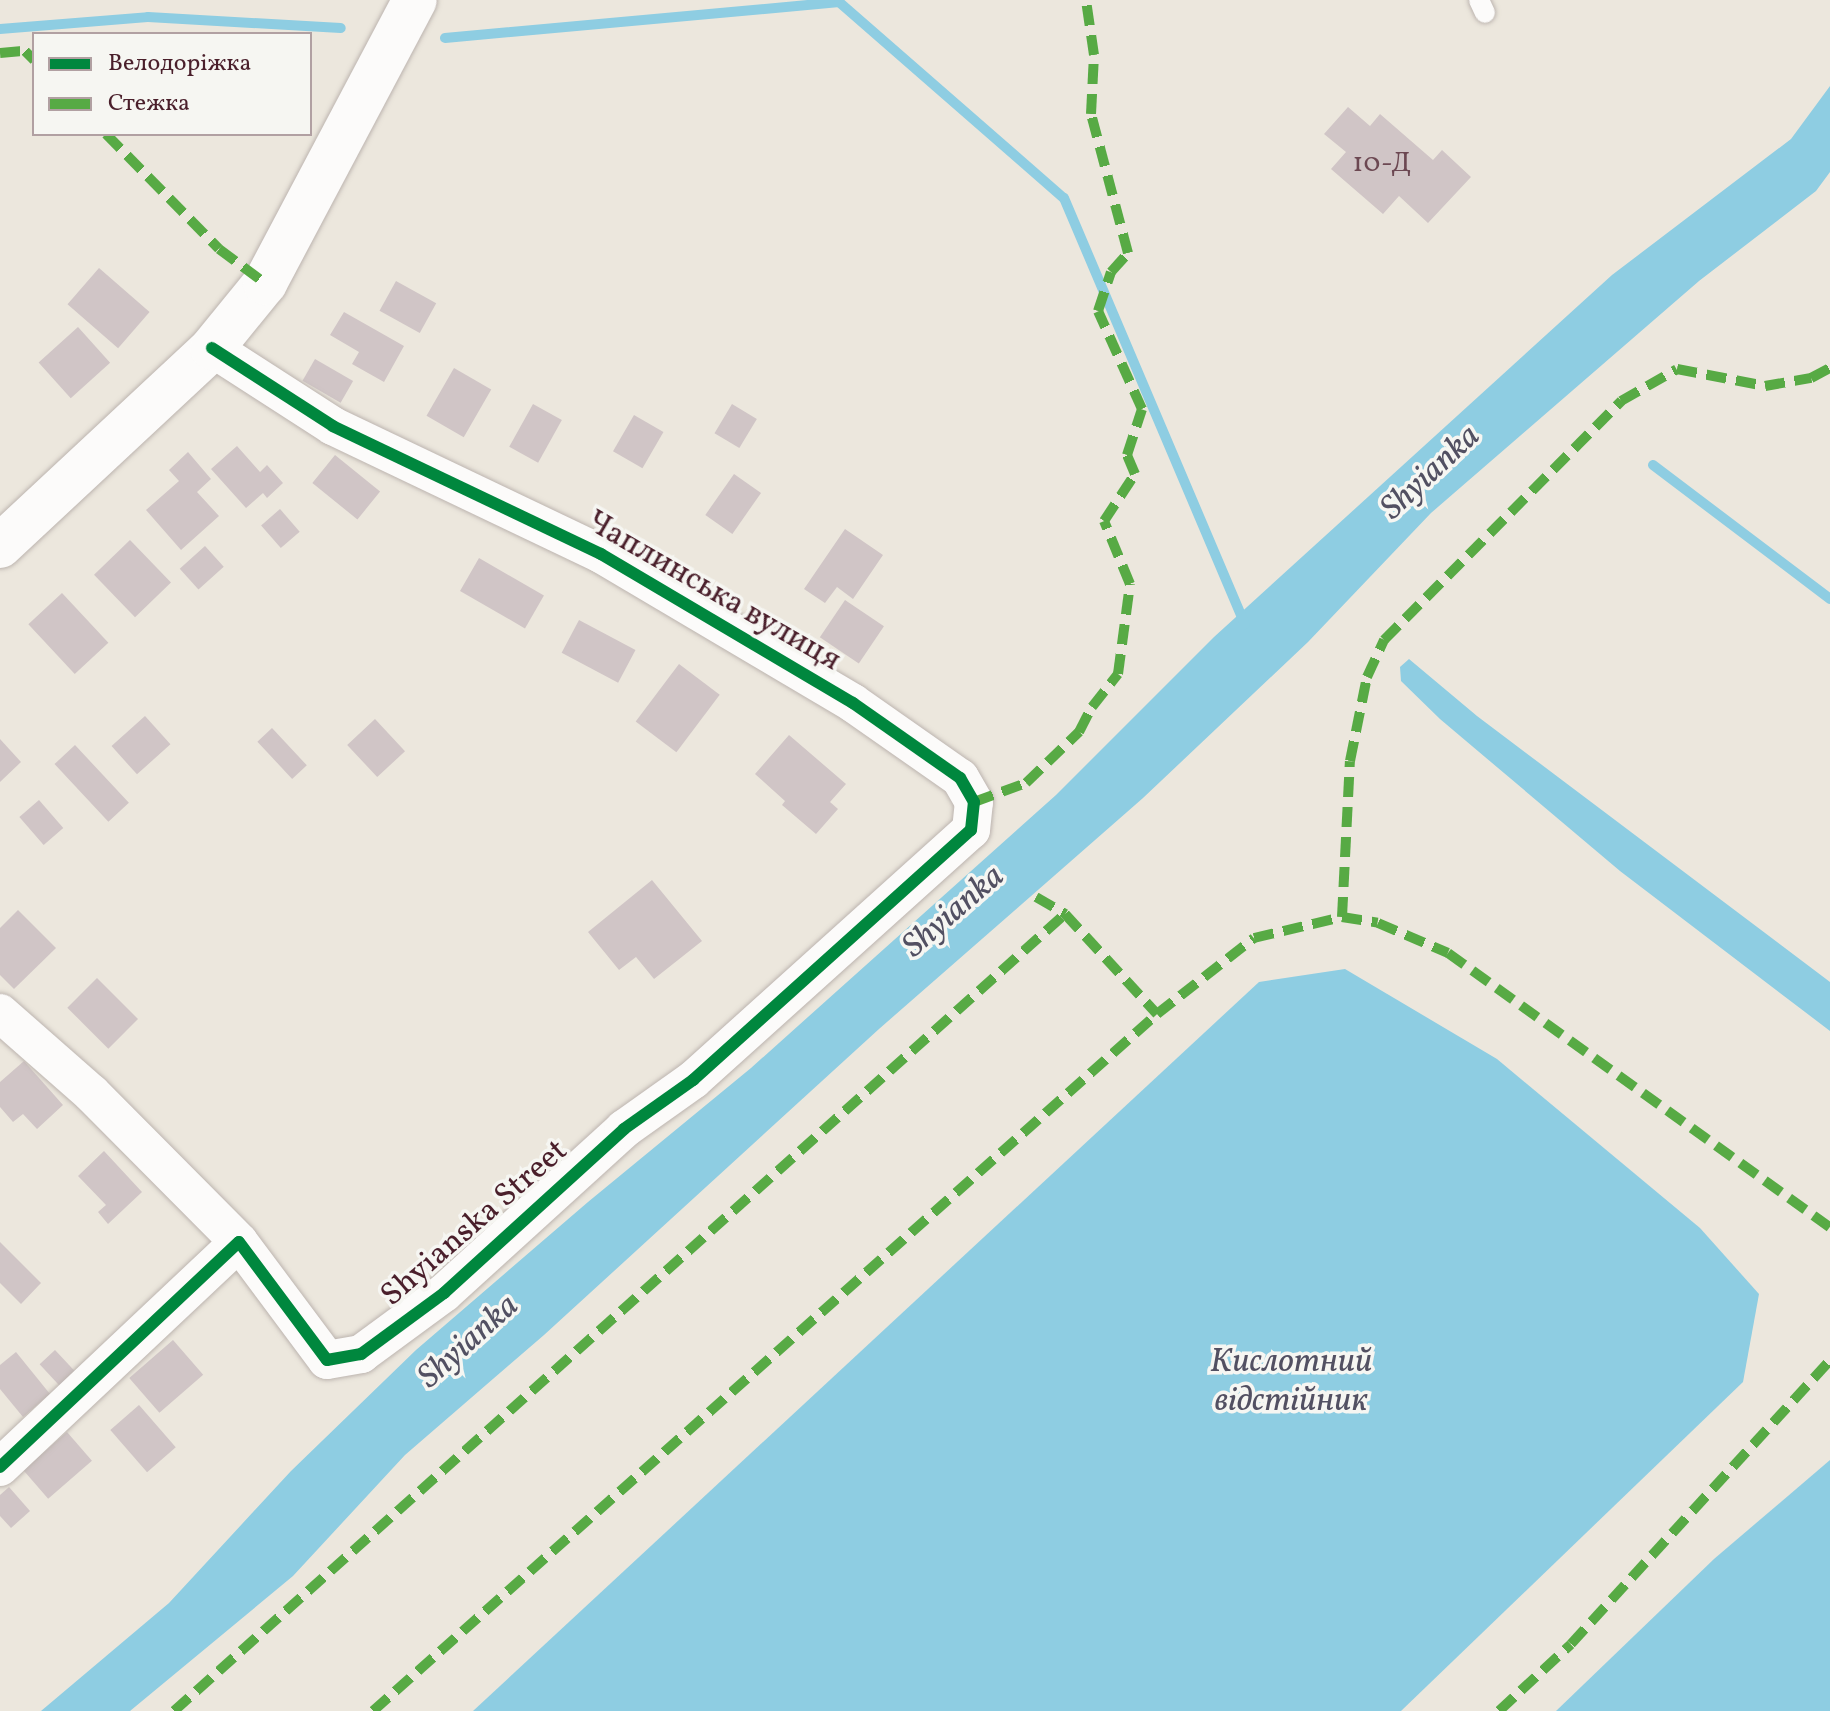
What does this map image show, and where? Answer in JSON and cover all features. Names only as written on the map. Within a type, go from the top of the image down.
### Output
[{"type":"street","points":[[0,546],[212,348],[265,283],[415,0]]},
{"type":"street","name":"Чаплинська вулиця","points":[[212,348],[333,426],[601,554],[853,703],[960,778],[974,802],[971,830]]},
{"type":"street","name":"Shyianska Street","points":[[239,1242],[327,1360],[361,1354],[444,1293],[624,1129],[693,1080],[971,830]]},
{"type":"street","points":[[0,1013],[91,1093],[239,1242],[0,1467]]},
{"type":"water","name":"Shyianka","points":[[1830,86],[1830,172],[1816,191],[1699,281],[1431,513],[1308,642],[1143,798],[879,1029],[544,1335],[405,1455],[293,1576],[130,1711],[41,1711],[169,1603],[291,1471],[416,1350],[588,1202],[751,1068],[1056,795],[1214,637],[1612,275],[1791,139]]},
{"type":"water","points":[[1409,659],[1477,716],[1830,982],[1830,1031],[1620,871],[1440,719],[1401,681],[1400,667]]},
{"type":"water","name":"Кислотний відстійник","points":[[1345,969],[1497,1059],[1700,1228],[1759,1294],[1743,1382],[1401,1711],[473,1711],[1259,982]]},
{"type":"water","points":[[1830,1460],[1830,1711],[1556,1711],[1714,1559]]},
{"type":"building","points":[[1348,107],[1370,126],[1380,114],[1433,160],[1442,150],[1471,177],[1428,223],[1399,196],[1383,214],[1331,169],[1346,152],[1324,134]]},
{"type":"building","points":[[99,268],[150,312],[118,348],[68,304]]},
{"type":"building","points":[[396,281],[436,303],[420,333],[380,311]]},
{"type":"building","points":[[344,312],[404,346],[384,382],[352,364],[359,352],[330,335]]},
{"type":"building","points":[[78,327],[110,363],[71,398],[39,362]]},
{"type":"building","points":[[315,359],[353,381],[341,403],[302,381]]},
{"type":"building","points":[[454,368],[491,390],[464,437],[426,416]]},
{"type":"building","points":[[533,404],[562,420],[538,463],[509,447]]},
{"type":"building","points":[[732,404],[757,419],[739,448],[714,433]]},
{"type":"building","points":[[634,415],[663,432],[642,468],[613,451]]},
{"type":"building","points":[[237,446],[260,472],[267,465],[283,483],[267,498],[263,493],[246,508],[211,469]]},
{"type":"building","points":[[188,452],[211,479],[197,492],[219,516],[181,550],[146,510],[179,481],[169,470]]},
{"type":"building","points":[[335,455],[380,492],[357,519],[312,483]]},
{"type":"building","points":[[734,474],[761,493],[732,534],[705,515]]},
{"type":"building","points":[[280,509],[300,532],[281,548],[261,525]]},
{"type":"building","points":[[845,529],[883,555],[853,599],[837,587],[825,603],[804,589]]},
{"type":"building","points":[[130,540],[171,582],[135,617],[94,575]]},
{"type":"building","points":[[205,546],[224,567],[198,590],[180,569]]},
{"type":"building","points":[[479,558],[544,595],[525,628],[460,591]]},
{"type":"building","points":[[62,593],[108,643],[75,674],[28,624]]},
{"type":"building","points":[[845,600],[884,626],[859,664],[820,637]]},
{"type":"building","points":[[579,620],[636,650],[618,683],[562,653]]},
{"type":"building","points":[[679,664],[720,695],[676,752],[636,722]]},
{"type":"building","points":[[145,716],[170,744],[137,774],[112,746]]},
{"type":"building","points":[[375,719],[405,751],[377,777],[347,745]]},
{"type":"building","points":[[272,728],[307,765],[292,779],[257,742]]},
{"type":"building","points":[[789,735],[846,784],[830,802],[838,809],[816,834],[782,805],[785,801],[755,774]]},
{"type":"building","points":[[0,739],[21,762],[0,782]]},
{"type":"building","points":[[75,745],[129,803],[108,822],[55,764]]},
{"type":"building","points":[[39,800],[63,828],[44,845],[19,817]]},
{"type":"building","points":[[652,880],[702,941],[654,979],[636,957],[619,970],[588,932]]},
{"type":"building","points":[[18,910],[56,948],[14,989],[0,975],[0,928]]},
{"type":"building","points":[[97,978],[138,1019],[108,1049],[67,1008]]},
{"type":"building","points":[[24,1061],[63,1105],[37,1129],[23,1114],[13,1122],[0,1107],[0,1082]]},
{"type":"building","points":[[104,1151],[142,1192],[108,1224],[98,1212],[106,1205],[78,1176]]},
{"type":"building","points":[[0,1242],[41,1283],[21,1304],[0,1283]]},
{"type":"building","points":[[173,1340],[203,1375],[159,1413],[129,1378]]},
{"type":"building","points":[[55,1350],[79,1376],[64,1390],[40,1364]]},
{"type":"building","points":[[16,1352],[50,1394],[23,1417],[0,1389],[0,1365]]},
{"type":"building","points":[[139,1405],[176,1447],[147,1472],[110,1430]]},
{"type":"building","points":[[67,1432],[92,1461],[48,1499],[23,1470]]},
{"type":"building","points":[[9,1487],[30,1511],[11,1528],[0,1516],[0,1495]]},
{"type":"waterway","points":[[445,38],[839,2],[1064,198],[1245,624]]},
{"type":"waterway","points":[[0,29],[148,17],[341,28]]},
{"type":"waterway","points":[[1653,465],[1830,599]]},
{"type":"marked path","points":[[974,802],[1026,783],[1079,732],[1092,707],[1118,674],[1130,584],[1104,521],[1135,474],[1127,455],[1142,409],[1098,311],[1111,272],[1128,253],[1091,114],[1094,55],[1086,0]]},
{"type":"marked path","points":[[0,53],[25,51],[32,58]]},
{"type":"marked path","points":[[108,136],[219,249],[265,283]]},
{"type":"marked path","points":[[1342,917],[1350,761],[1367,677],[1384,640],[1621,401],[1677,369],[1765,386],[1811,378],[1830,368]]},
{"type":"marked path","points":[[1036,897],[1065,914],[1157,1014]]},
{"type":"marked path","points":[[174,1711],[1065,914]]},
{"type":"marked path","points":[[373,1711],[1157,1014],[1254,938],[1342,917],[1378,923],[1448,953],[1830,1227]]},
{"type":"marked path","points":[[1499,1711],[1571,1644],[1830,1360]]},
{"type":"cycle path","points":[[0,1467],[239,1242],[327,1360],[361,1354],[444,1293],[624,1129],[693,1080],[971,830],[974,802],[960,778],[853,703],[601,554],[333,426],[212,348]]}]
